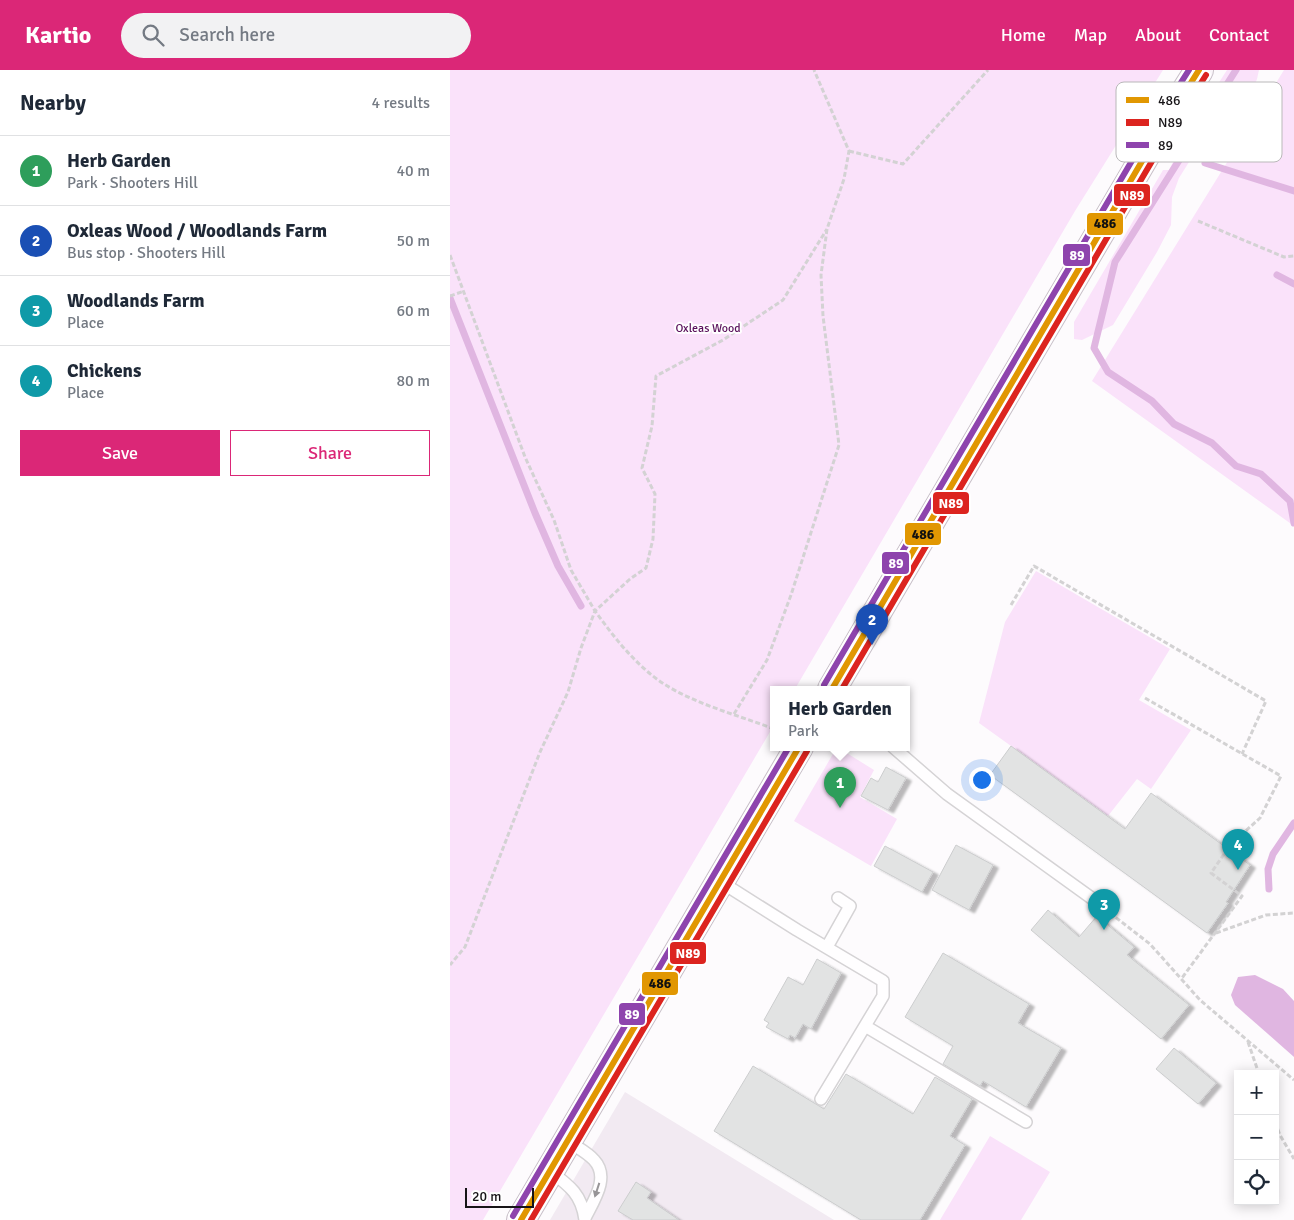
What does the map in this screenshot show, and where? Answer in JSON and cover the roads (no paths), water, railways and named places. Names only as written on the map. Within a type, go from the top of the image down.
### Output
[{"type":"main road","points":[[1192,82],[1200,70]]},
{"type":"main road","points":[[834,686],[1142,162]]},
{"type":"main road","points":[[521,1220],[797,751]]},
{"type":"lane","points":[[898,751],[947,794],[1097,902]]},
{"type":"lane","points":[[721,882],[883,981],[883,996],[821,1099]]},
{"type":"lane","points":[[827,947],[850,906],[838,898]]},
{"type":"lane","points":[[865,1026],[1026,1122]]},
{"type":"lane","points":[[568,1141],[594,1160],[601,1174],[599,1190],[585,1219]]},
{"type":"lane","points":[[550,1172],[566,1183],[579,1197],[585,1219]]},
{"type":"waterway","points":[[1228,82],[1236,70]]},
{"type":"waterway","points":[[1178,162],[1115,262],[1094,348],[1108,372],[1152,401],[1174,424],[1212,443],[1236,466],[1261,474],[1290,501],[1294,523]]},
{"type":"waterway","points":[[1205,163],[1294,191]]},
{"type":"waterway","points":[[1277,275],[1294,284]]},
{"type":"waterway","points":[[450,298],[535,513],[558,566],[581,606]]},
{"type":"waterway","points":[[1269,889],[1268,869],[1273,854],[1294,823]]},
{"type":"place","name":"Oxleas Wood / Woodlands Farm","points":[[872,645]]},
{"type":"place","name":"Herb Garden","points":[[840,808]]},
{"type":"place","name":"Chickens","points":[[1238,870]]},
{"type":"place","name":"Woodlands Farm","points":[[1104,930]]},
{"type":"park label","name":"Oxleas Wood","points":[[708,328]]}]
